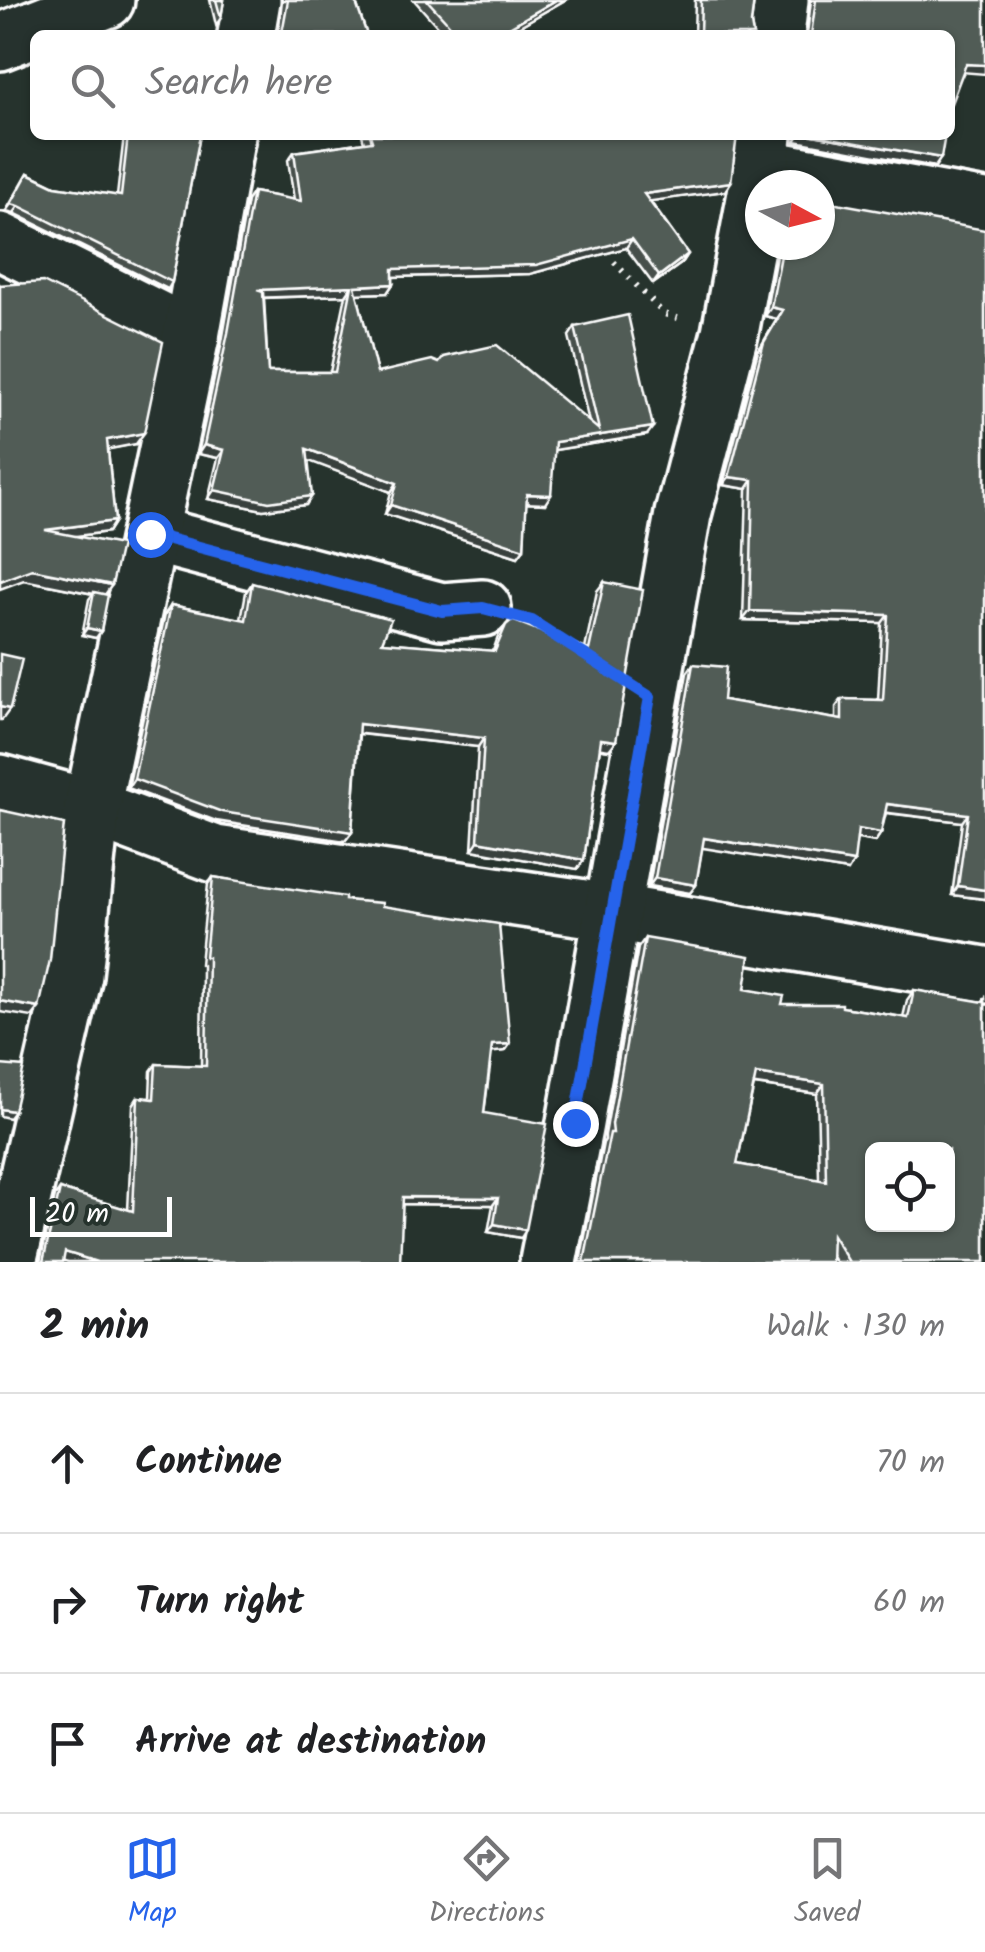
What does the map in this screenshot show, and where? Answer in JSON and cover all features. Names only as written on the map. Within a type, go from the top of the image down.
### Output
[{"type":"street","points":[[30,30],[106,0]]},
{"type":"street","points":[[247,30],[252,0]]},
{"type":"street","points":[[777,30],[780,0]]},
{"type":"street","points":[[0,42],[30,30]]},
{"type":"street","points":[[8,1262],[74,974],[92,808],[191,336],[227,140]]},
{"type":"street","points":[[548,1262],[683,514],[730,333],[763,151],[985,208]]},
{"type":"street","points":[[0,240],[191,336]]},
{"type":"street","points":[[150,534],[442,611],[483,608]]},
{"type":"street","points":[[0,783],[92,808],[215,854],[612,912],[985,975]]},
{"type":"path","points":[[614,262],[664,314],[730,333]]},
{"type":"path","points":[[483,608],[532,621],[577,650]]},
{"type":"building","points":[[216,0],[224,0],[221,18]]},
{"type":"building","points":[[288,0],[355,0],[365,30],[283,30]]},
{"type":"building","points":[[427,0],[556,0],[504,30],[454,30]]},
{"type":"building","points":[[701,0],[754,0],[752,30],[700,30]]},
{"type":"building","points":[[816,0],[985,0],[985,65],[966,64],[955,93],[955,30],[812,30]]},
{"type":"building","points":[[127,140],[199,140],[172,282],[11,204],[28,173],[55,186],[121,196]]},
{"type":"building","points":[[372,140],[736,140],[731,182],[644,194],[688,254],[659,276],[632,239],[536,265],[393,269],[393,284],[355,286],[377,373],[432,360],[439,363],[444,357],[497,345],[599,430],[575,327],[628,315],[653,427],[555,442],[551,495],[527,494],[524,549],[391,505],[397,483],[307,449],[312,496],[269,502],[214,490],[224,450],[204,445],[253,192],[301,201],[294,152]],"holes":[[[352,286],[335,372],[268,372],[263,292],[257,290]]]},
{"type":"building","points":[[841,140],[944,140],[941,158]]},
{"type":"building","points":[[835,203],[985,230],[985,890],[958,886],[968,814],[887,804],[881,833],[858,829],[854,862],[704,838],[696,885],[655,878],[693,664],[726,667],[723,700],[842,720],[842,699],[883,700],[888,615],[750,611],[753,480],[729,477],[764,342],[783,310],[771,307],[780,260],[835,260]]},
{"type":"building","points":[[43,282],[163,342],[144,433],[107,440],[115,521],[45,530],[121,545],[112,585],[32,569],[0,581],[0,285]]},
{"type":"building","points":[[604,582],[643,590],[616,741],[601,739],[584,860],[478,841],[484,738],[359,724],[352,832],[222,812],[134,779],[171,605],[246,620],[252,583],[391,619],[382,642],[495,651],[512,620],[589,650]]},
{"type":"building","points":[[94,592],[108,595],[101,631],[87,628]]},
{"type":"building","points":[[0,654],[22,659],[10,709],[0,707]]},
{"type":"building","points":[[0,810],[64,824],[50,960],[39,1008],[0,1001]]},
{"type":"building","points":[[213,877],[499,924],[510,1044],[492,1045],[484,1113],[547,1124],[526,1230],[494,1224],[498,1198],[403,1197],[400,1262],[97,1262],[65,1252],[63,1262],[43,1262],[60,1189],[133,1211],[138,1097],[154,1099],[156,1064],[206,1066],[205,957]]},
{"type":"building","points":[[645,938],[750,956],[745,989],[784,996],[782,1004],[842,1004],[908,1018],[914,990],[984,1002],[985,998],[985,1262],[849,1262],[832,1235],[831,1262],[584,1262],[613,1133]],"holes":[[[756,1074],[824,1084],[826,1181],[737,1164]]]},
{"type":"building","points":[[0,1065],[24,1067],[14,1111],[0,1109]]},
{"type":"route","points":[[150,534],[442,611],[483,608],[532,621],[650,697],[575,1123]]}]
